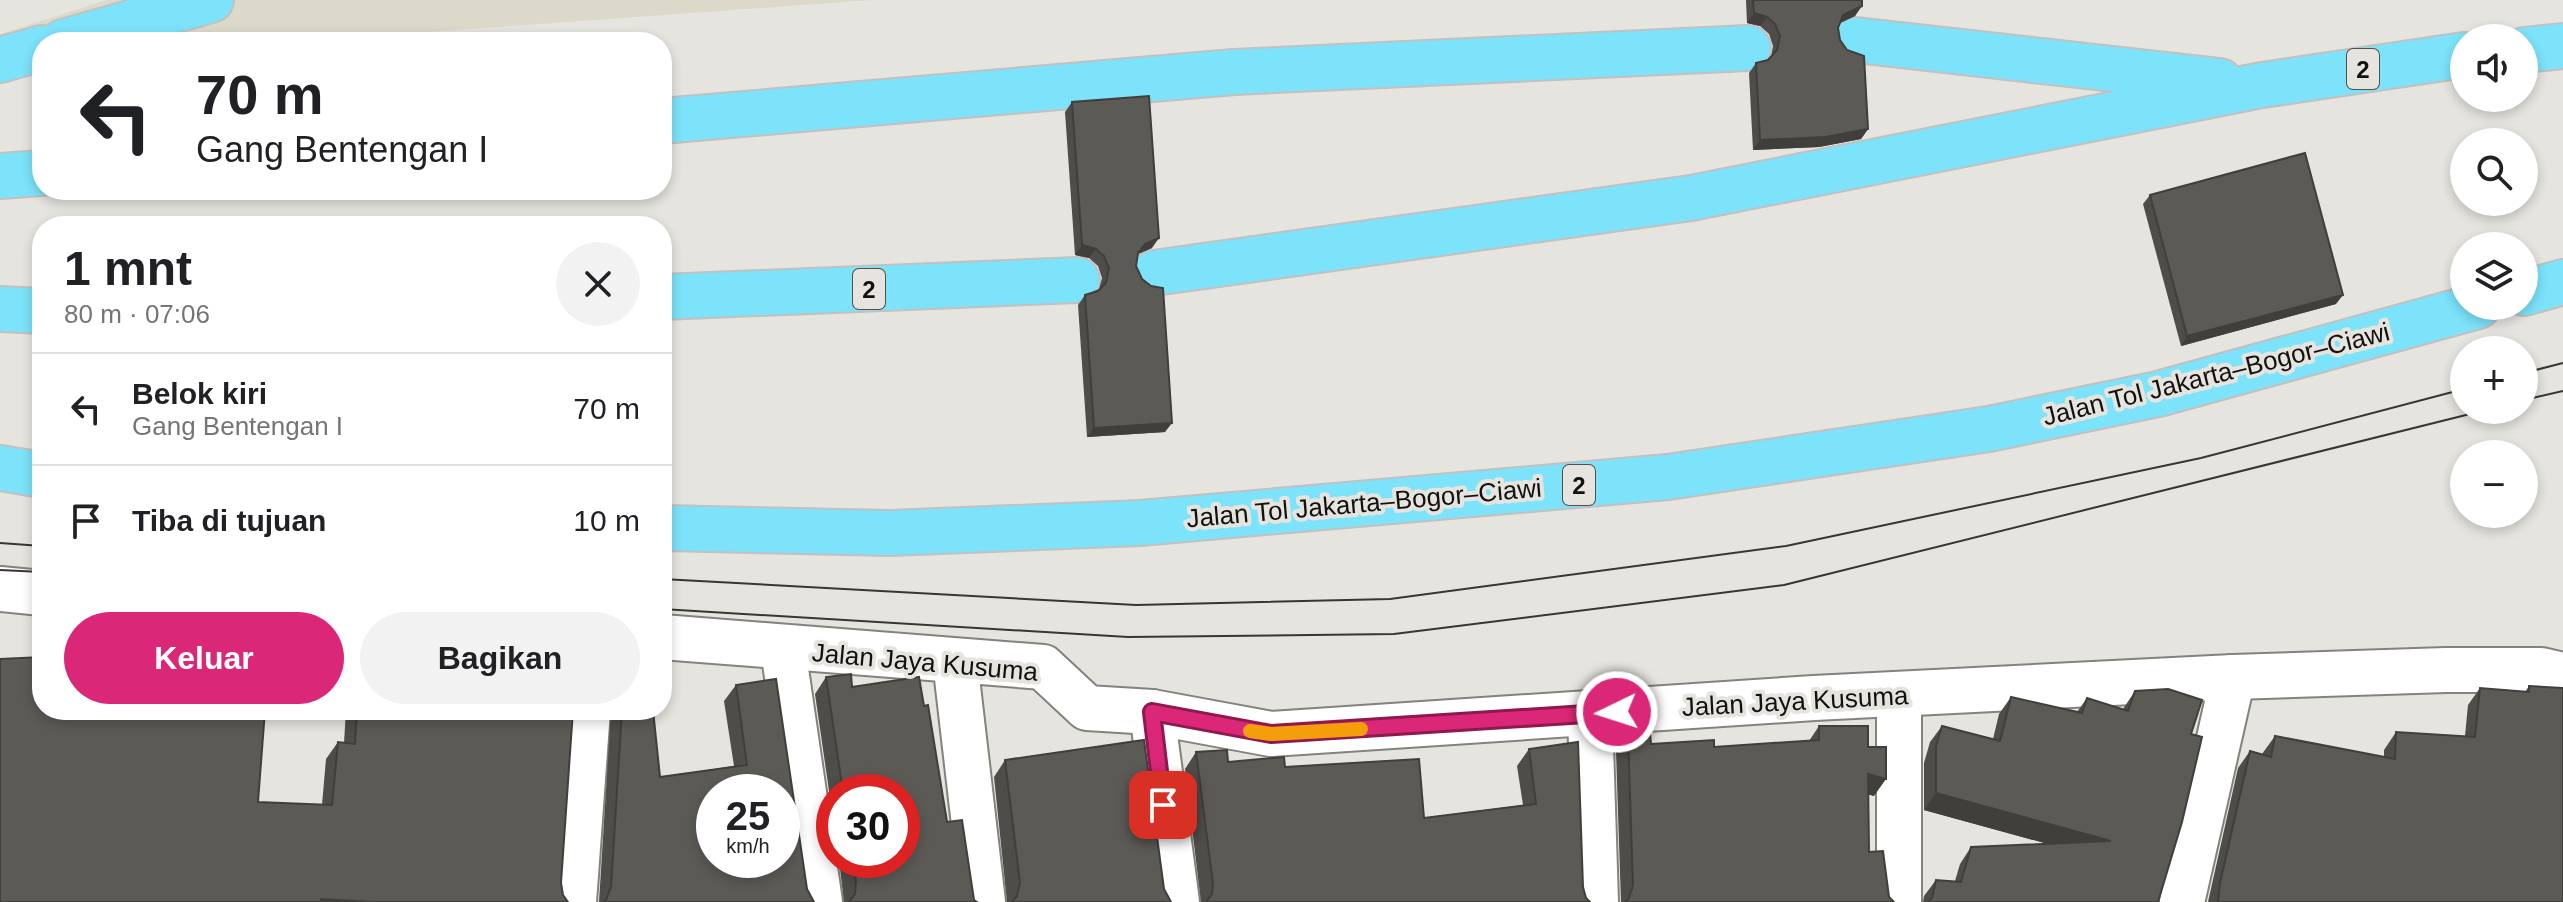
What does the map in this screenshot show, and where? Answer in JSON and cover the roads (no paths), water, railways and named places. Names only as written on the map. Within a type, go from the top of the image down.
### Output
[{"type":"highway","points":[[98,32],[211,0]]},
{"type":"highway","name":"2","points":[[1856,40],[2262,85]]},
{"type":"highway","points":[[2538,49],[2563,46]]},
{"type":"highway","points":[[672,120],[1234,72],[1748,48]]},
{"type":"highway","points":[[0,60],[32,51]]},
{"type":"highway","name":"2","points":[[1154,273],[1691,198],[2262,85],[2450,57]]},
{"type":"highway","points":[[0,176],[32,174]]},
{"type":"highway","name":"2","points":[[672,297],[1077,280]]},
{"type":"highway","points":[[2538,289],[2563,282]]},
{"type":"highway","points":[[0,309],[32,311]]},
{"type":"highway","name":"Jalan Tol Jakarta–Bogor–Ciawi","points":[[672,528],[890,533],[1140,523],[1668,477],[1989,429],[2158,394],[2450,314]]},
{"type":"highway","points":[[0,468],[32,473]]},
{"type":"street","points":[[0,589],[32,592]]},
{"type":"street","name":"Jalan Jaya Kusuma","points":[[672,638],[1043,667],[1087,708],[1152,712],[1271,734],[2233,677],[2446,670],[2541,670],[2563,675]]},
{"type":"street","points":[[783,649],[820,902]]},
{"type":"street","points":[[955,661],[983,902]]},
{"type":"street","points":[[2182,902],[2233,677]]},
{"type":"street","points":[[1899,695],[1899,902]]},
{"type":"street","points":[[1152,712],[1177,902]]},
{"type":"street","points":[[1590,714],[1596,902]]},
{"type":"street","points":[[574,902],[587,720]]},
{"type":"tram line","points":[[2538,369],[2563,363]]},
{"type":"tram line","points":[[2538,397],[2563,391]]},
{"type":"tram line","points":[[672,580],[1136,605],[1390,599],[1786,546],[2201,458],[2450,393]]},
{"type":"tram line","points":[[672,610],[1128,637],[1394,634],[1784,585],[2450,419]]},
{"type":"tram line","points":[[0,543],[32,545]]},
{"type":"tram line","points":[[0,570],[32,572]]}]
